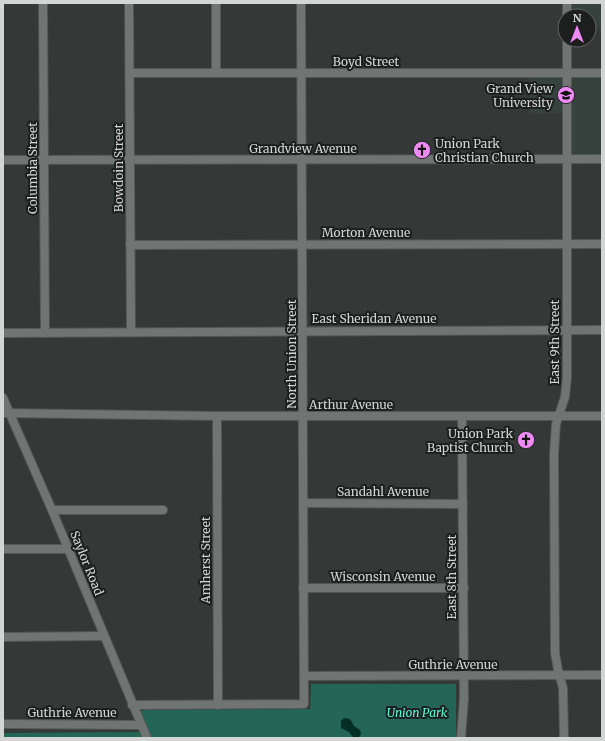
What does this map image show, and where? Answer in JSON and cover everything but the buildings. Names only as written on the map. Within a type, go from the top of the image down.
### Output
[{"type":"street","name":"Columbia Street","points":[[43,3],[45,332]]},
{"type":"street","name":"Bowdoin Street","points":[[129,3],[130,245],[132,332]]},
{"type":"street","points":[[216,3],[216,73]]},
{"type":"street","name":"North Union Street","points":[[301,3],[304,704]]},
{"type":"street","name":"East 9th Street","points":[[564,738],[563,688],[556,665],[554,634],[554,443],[558,416],[565,397],[566,388],[567,48]]},
{"type":"street","name":"Boyd Street","points":[[130,73],[602,73]]},
{"type":"street","name":"Grandview Avenue","points":[[3,160],[602,159]]},
{"type":"street","name":"Morton Avenue","points":[[130,245],[602,244]]},
{"type":"street","name":"East Sheridan Avenue","points":[[3,333],[602,330]]},
{"type":"street","name":"Saylor Road","points":[[3,398],[6,413],[52,510],[140,725],[147,738]]},
{"type":"street","name":"Arthur Avenue","points":[[6,413],[216,416],[602,416]]},
{"type":"street","name":"Amherst Street","points":[[216,416],[218,705]]},
{"type":"street","name":"East 8th Street","points":[[461,738],[464,699],[462,416]]},
{"type":"street","name":"Sandahl Avenue","points":[[303,503],[463,504]]},
{"type":"street","points":[[52,510],[164,510]]},
{"type":"street","points":[[3,549],[68,549]]},
{"type":"street","name":"Wisconsin Avenue","points":[[303,588],[464,588]]},
{"type":"street","points":[[3,637],[104,636]]},
{"type":"street","name":"Guthrie Avenue","points":[[304,676],[602,675]]},
{"type":"street","name":"Guthrie Avenue","points":[[132,705],[304,704]]},
{"type":"street","name":"Guthrie Avenue","points":[[3,724],[140,725]]},
{"type":"shaded area","points":[[567,3],[602,3],[602,28],[597,28],[597,8],[567,8]]},
{"type":"shaded area","name":"Grand View University","points":[[530,75],[602,76],[602,155],[574,155],[571,153],[570,113],[530,114]]},
{"type":"shaded area","points":[[344,718],[350,719],[354,726],[360,730],[361,734],[359,737],[353,737],[349,732],[341,728],[341,721]]},
{"type":"green space","name":"Union Park","points":[[311,684],[456,684],[456,738],[3,738],[3,733],[138,732],[143,730],[139,712],[144,710],[310,709]]},
{"type":"place","name":"Grand View University","points":[[566,95]]},
{"type":"place","name":"Union Park Christian Church","points":[[422,150]]},
{"type":"place","name":"Union Park Baptist Church","points":[[526,440]]}]
